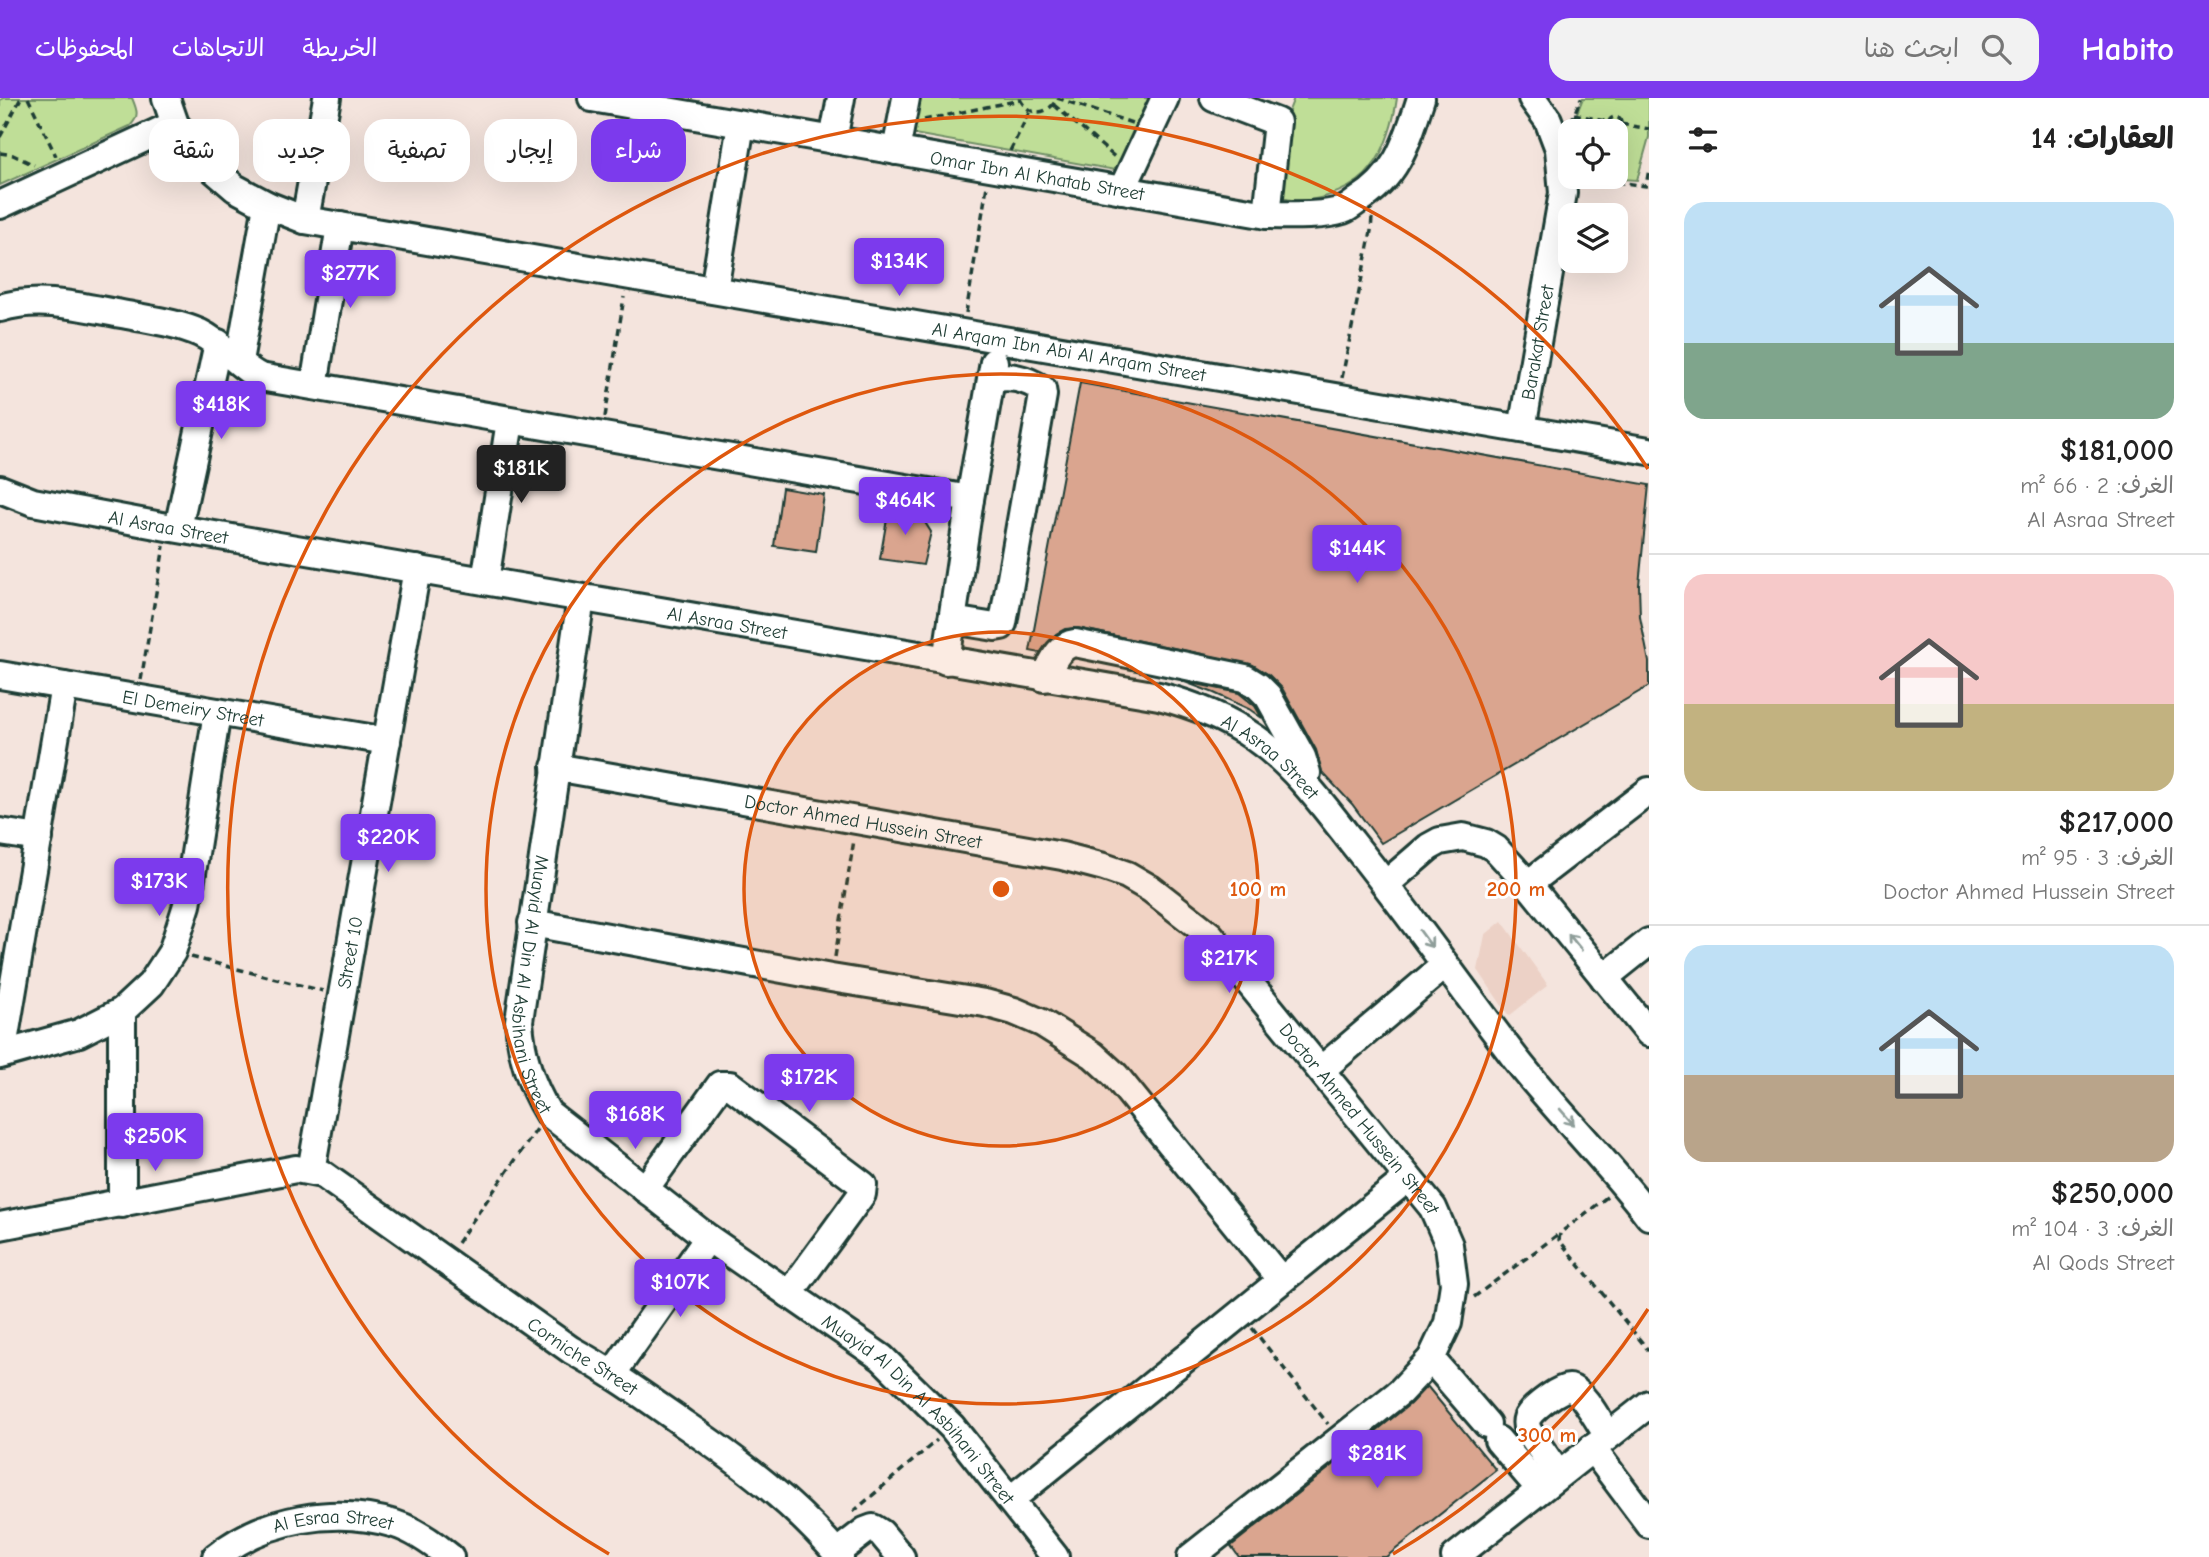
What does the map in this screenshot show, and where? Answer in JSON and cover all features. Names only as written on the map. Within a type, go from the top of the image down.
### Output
[{"type":"street","name":"Al Arqam Ibn Abi Al Arqam Street","points":[[166,98],[173,119]]},
{"type":"street","points":[[304,220],[327,98]]},
{"type":"street","name":"Omar Ibn Al Khatab Street","points":[[592,98],[623,101],[833,140],[898,138],[996,168],[1127,181],[1267,215],[1306,215],[1344,209],[1367,195],[1387,176],[1402,153],[1421,98]]},
{"type":"street","points":[[833,140],[841,98]]},
{"type":"street","points":[[898,138],[906,98]]},
{"type":"street","points":[[1127,181],[1165,98]]},
{"type":"street","points":[[1214,98],[1277,121],[1267,215]]},
{"type":"street","name":"Barakat Street","points":[[1522,429],[1563,193],[1559,149],[1548,120],[1532,98]]},
{"type":"street","points":[[714,290],[741,124]]},
{"type":"street","points":[[0,205],[149,136]]},
{"type":"street","name":"Al Arqam Ibn Abi Al Arqam Street","points":[[228,182],[267,205],[304,220],[1649,451]]},
{"type":"street","points":[[239,362],[267,205]]},
{"type":"street","points":[[314,386],[340,226]]},
{"type":"street","points":[[0,308],[13,304],[46,302],[184,327],[218,343],[248,371],[260,377],[970,499]]},
{"type":"street","points":[[946,661],[970,499],[998,339]]},
{"type":"street","points":[[172,528],[218,343]]},
{"type":"street","points":[[952,620],[995,627],[1003,623],[1043,395],[1042,389],[1018,377],[991,379]]},
{"type":"street","points":[[485,581],[510,421]]},
{"type":"street","name":"Al Asraa Street","points":[[0,489],[33,502],[172,528],[1158,696],[1194,705],[1227,720],[1257,739],[1305,782],[1386,884],[1517,1060],[1638,1184],[1649,1216]]},
{"type":"street","name":"Street 10","points":[[312,1171],[417,569]]},
{"type":"street","name":"Muayid Al Din Al Asbihani Street","points":[[581,598],[519,1021],[521,1045],[535,1091],[548,1113],[708,1238],[882,1358],[952,1427],[1055,1557]]},
{"type":"street","points":[[1044,678],[1059,651],[1069,643],[1075,643],[1245,678],[1258,686],[1272,702],[1306,765],[1305,782]]},
{"type":"street","name":"El Demeiry Street","points":[[0,676],[387,741]]},
{"type":"street","points":[[64,686],[1,1055],[79,1033],[122,1011],[151,984],[172,952],[187,905],[217,712]]},
{"type":"street","name":"Doctor Ahmed Hussein Street","points":[[555,767],[1062,856],[1127,875],[1151,889],[1210,935],[1322,1069],[1433,1208],[1449,1245],[1454,1284],[1448,1323],[1431,1359],[1400,1392],[1191,1557]]},
{"type":"street","points":[[1528,884],[1649,791]]},
{"type":"street","points":[[0,832],[38,838]]},
{"type":"street","points":[[1386,884],[1429,846],[1451,838],[1463,837],[1486,843],[1496,849],[1528,884],[1649,1033]]},
{"type":"street","points":[[532,923],[831,978],[985,1003],[1042,1023],[1093,1055],[1115,1075],[1281,1280]]},
{"type":"street","points":[[1604,978],[1649,942]]},
{"type":"street","points":[[1322,1069],[1446,965]]},
{"type":"street","points":[[122,1011],[122,1203]]},
{"type":"street","points":[[645,1189],[720,1085],[730,1085],[863,1185],[862,1194],[789,1294]]},
{"type":"street","points":[[0,1226],[296,1169],[312,1171]]},
{"type":"street","name":"Corniche Street","points":[[312,1171],[333,1180],[571,1350],[612,1373],[736,1460],[779,1495],[833,1549]]},
{"type":"street","points":[[1010,1500],[1408,1178]]},
{"type":"street","points":[[612,1373],[708,1238]]},
{"type":"street","points":[[1431,1359],[1492,1432],[1549,1481]]},
{"type":"street","points":[[1549,1481],[1526,1423],[1528,1416],[1560,1389],[1568,1387],[1587,1404],[1600,1442],[1649,1524]]},
{"type":"street","points":[[1455,1557],[1649,1404]]},
{"type":"street","name":"Al Esraa Street","points":[[216,1557],[250,1535],[283,1523],[318,1517],[357,1517],[396,1524],[450,1557]]},
{"type":"street","points":[[833,1549],[873,1528],[881,1532],[901,1557]]},
{"type":"path","points":[[0,137],[21,98]]},
{"type":"path","points":[[28,98],[58,178]]},
{"type":"path","points":[[898,138],[1020,99],[1030,111],[1041,113],[1054,105],[1057,98],[1150,130]]},
{"type":"path","points":[[1054,105],[1127,181]]},
{"type":"path","points":[[962,333],[996,168],[1030,111]]},
{"type":"path","points":[[1574,114],[1596,119]]},
{"type":"path","points":[[1628,125],[1649,129]]},
{"type":"path","points":[[0,153],[28,161],[58,178]]},
{"type":"path","points":[[1628,184],[1646,186],[1649,169]]},
{"type":"path","points":[[1338,398],[1371,231],[1371,208],[1367,195]]},
{"type":"path","points":[[602,436],[627,275]]},
{"type":"path","points":[[139,698],[172,528]]},
{"type":"path","points":[[831,978],[858,821]]},
{"type":"path","points":[[172,952],[342,996]]},
{"type":"path","points":[[446,1260],[548,1113]]},
{"type":"path","points":[[1449,1314],[1612,1193],[1638,1184]]},
{"type":"path","points":[[1560,1233],[1559,1240],[1565,1250],[1649,1350]]},
{"type":"path","points":[[1241,1313],[1340,1440]]},
{"type":"path","points":[[833,1549],[952,1427]]},
{"type":"shaded area","points":[[1502,921],[1548,985],[1509,1016],[1478,970],[1485,935]]},
{"type":"green space","points":[[132,98],[136,116],[130,126],[0,185],[0,100]]},
{"type":"green space","points":[[910,98],[1160,98],[1131,167],[1115,170],[903,132]]},
{"type":"green space","points":[[1294,98],[1397,98],[1385,144],[1365,175],[1339,192],[1309,200],[1291,200],[1268,193],[1283,126]]},
{"type":"green space","points":[[1583,98],[1649,98],[1649,137],[1637,180],[1628,179],[1628,119],[1575,119]]},
{"type":"building","points":[[1080,383],[1649,485],[1639,585],[1640,617],[1649,662],[1649,686],[1381,843],[1352,804],[1322,772],[1316,750],[1282,688],[1269,675],[1253,665],[1078,628],[1065,629],[1056,634],[1040,653],[1030,651]]},
{"type":"building","points":[[782,488],[824,495],[816,552],[774,546]]},
{"type":"building","points":[[889,507],[919,513],[931,532],[923,565],[880,559]]},
{"type":"building","points":[[1182,681],[1239,693],[1255,706],[1262,718],[1249,709]]},
{"type":"building","points":[[1427,1386],[1496,1470],[1386,1557],[1239,1557],[1231,1546],[1410,1404]]}]
